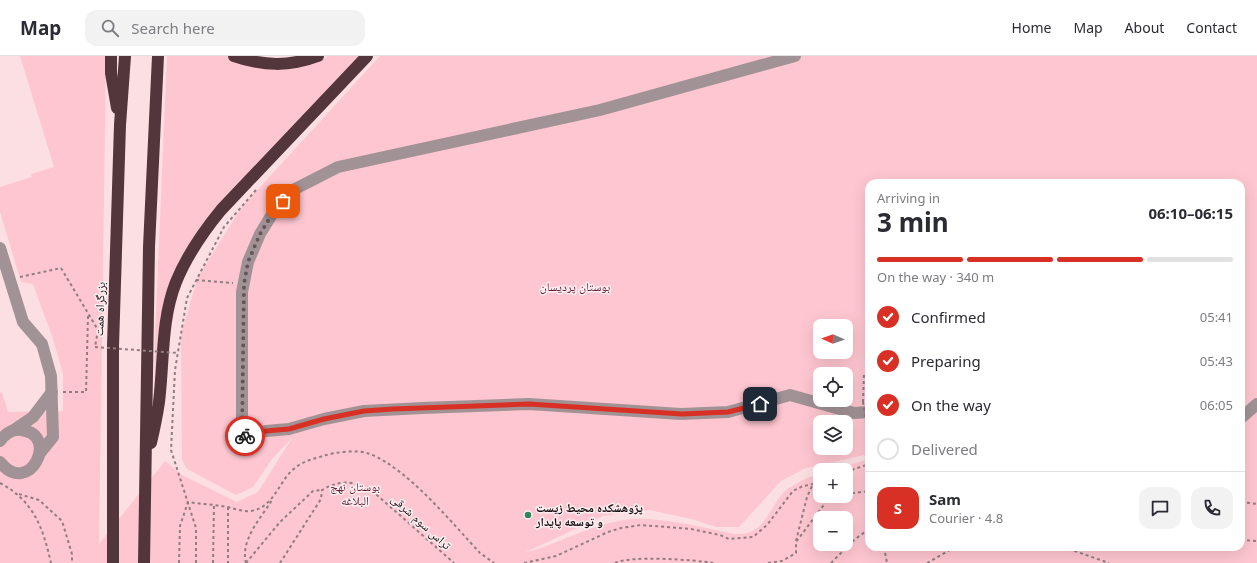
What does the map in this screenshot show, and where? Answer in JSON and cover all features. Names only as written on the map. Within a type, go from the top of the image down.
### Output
[{"type":"highway","points":[[110,56],[111,73],[120,125]]},
{"type":"highway","name":"بزرگراه همت","points":[[113,563],[113,346],[120,125],[125,56]]},
{"type":"highway","points":[[144,563],[149,248],[158,56]]},
{"type":"highway","points":[[234,56],[257,63],[285,64],[302,62],[318,56]]},
{"type":"highway","points":[[145,476],[159,401],[164,327],[176,283],[189,255],[221,210],[367,56]]},
{"type":"street","points":[[795,56],[600,110],[338,166],[293,190],[274,211],[260,234],[248,262],[244,284],[242,436],[266,431],[289,429],[324,419],[364,411],[422,408],[529,404],[682,414],[728,412],[790,395],[854,413],[865,408]]},
{"type":"street","points":[[0,248],[23,322],[42,344],[51,376],[53,437],[40,453],[35,465],[30,470],[23,472],[5,471],[0,462]]},
{"type":"street","points":[[1,439],[34,417],[52,392]]},
{"type":"street","points":[[1245,414],[1257,404]]},
{"type":"street","points":[[14,430],[21,430],[33,435],[40,446],[40,453]]},
{"type":"path","points":[[9,279],[61,268],[98,330],[95,347],[178,353],[175,370]]},
{"type":"path","points":[[196,280],[244,284]]},
{"type":"path","points":[[52,392],[86,392],[88,314]]},
{"type":"path","points":[[865,374],[865,390]]},
{"type":"path","points":[[188,502],[228,507],[243,511],[252,510],[273,499],[285,476],[304,462],[328,454],[370,454],[406,477],[480,553],[494,563]]},
{"type":"path","points":[[853,470],[865,465]]},
{"type":"path","name":"تراس سوم شرقی","points":[[273,499],[250,534],[244,556],[246,563],[286,517],[313,491],[322,490],[335,483],[353,482],[369,488],[454,563]]},
{"type":"path","points":[[0,484],[19,494],[39,500],[62,521],[72,554],[72,563]]},
{"type":"path","points":[[768,563],[782,561],[796,553],[796,542],[807,497],[813,484]]},
{"type":"path","points":[[524,563],[556,556],[621,528],[641,525],[691,530],[720,535],[729,539],[753,537],[766,524],[793,491],[803,486],[813,484]]},
{"type":"path","points":[[280,563],[321,499],[322,490]]},
{"type":"path","points":[[853,493],[865,492]]},
{"type":"path","points":[[19,494],[32,509],[44,534],[51,563]]},
{"type":"path","points":[[178,563],[180,526],[188,502]]},
{"type":"path","points":[[188,502],[196,528],[196,563]]},
{"type":"path","points":[[1245,502],[1257,504]]},
{"type":"path","points":[[796,542],[825,503]]},
{"type":"path","points":[[213,563],[214,505]]},
{"type":"path","points":[[228,507],[228,563]]},
{"type":"path","points":[[831,563],[854,540],[865,532]]},
{"type":"path","points":[[1245,540],[1257,541]]},
{"type":"path","points":[[885,551],[887,563]]},
{"type":"path","points":[[927,563],[948,551]]},
{"type":"path","points":[[1074,551],[1109,563]]},
{"type":"path","points":[[615,563],[634,560],[714,563]]},
{"type":"green space","name":"بوستان پردیسان","points":[[20,56],[106,56],[99,544],[165,461],[182,475],[237,502],[258,492],[292,438],[272,459],[253,487],[236,495],[187,469],[182,460],[181,334],[198,277],[241,208],[380,56],[1257,56],[1257,563],[0,563],[0,393],[2,392],[8,412],[63,411],[63,374],[53,339],[33,284],[21,282],[0,212],[0,187],[32,177],[31,174],[54,167]]},
{"type":"green space","points":[[167,56],[226,56],[234,60],[278,70],[298,68],[317,63],[328,56],[361,56],[181,261],[154,411],[155,337]]},
{"type":"way so far","points":[[245,436],[242,436],[242,292],[248,262],[260,234],[274,211],[283,201]]},
{"type":"place","name":"پژوهشکده محیط زیست و توسعه پایدار","points":[[528,515]]},
{"type":"route","points":[[245,436],[266,431],[289,429],[324,419],[364,411],[393,409],[529,404],[682,414],[728,412],[760,404]]},
{"type":"park label","name":"بوستان نهج البلاغه","points":[[355,494]]}]
